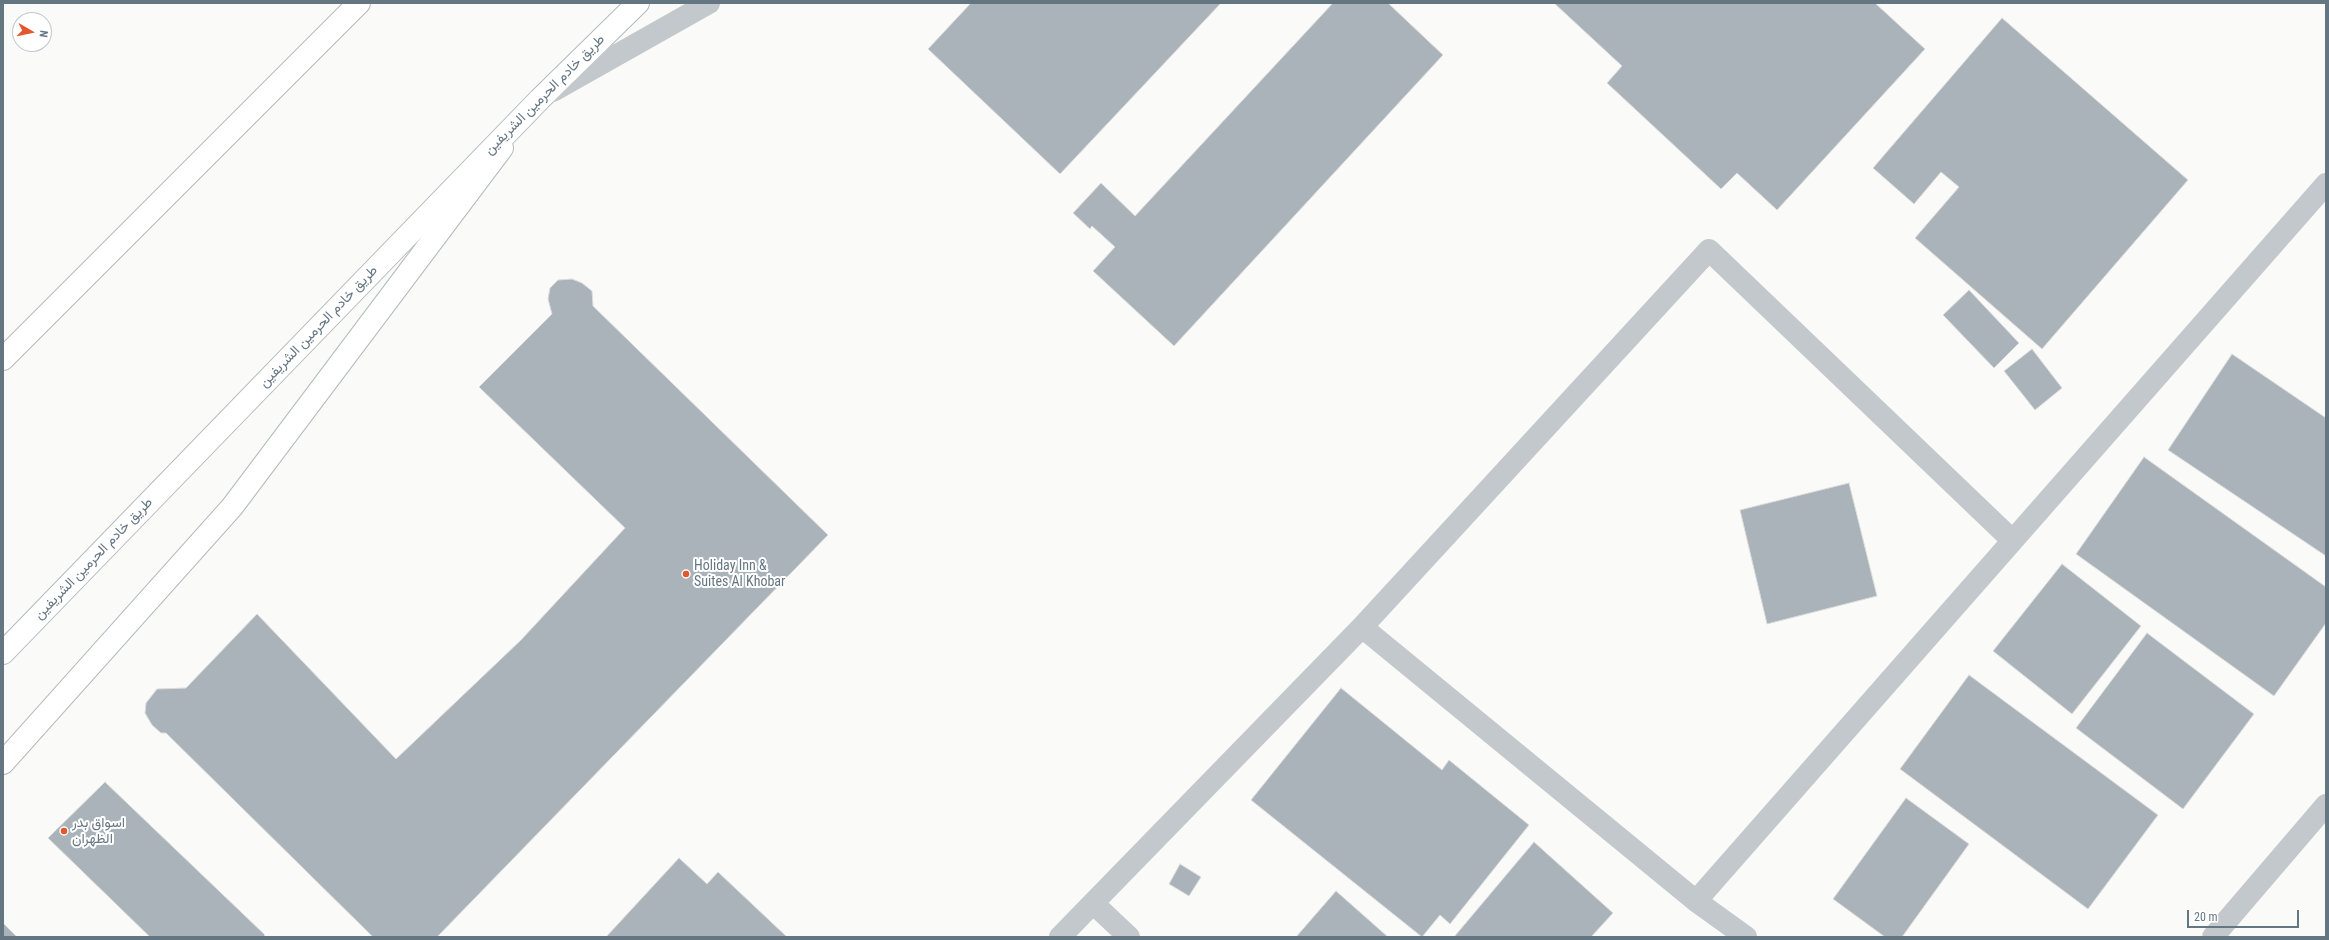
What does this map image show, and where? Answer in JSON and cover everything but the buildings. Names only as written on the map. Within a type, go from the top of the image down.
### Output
[{"type":"main road","name":"طريق خادم الحرمين الشريفين","points":[[3,653],[540,99],[638,3]]},
{"type":"main road","points":[[3,360],[355,6]]},
{"type":"main road","points":[[3,764],[232,506],[540,99]]},
{"type":"street","points":[[540,99],[709,3]]},
{"type":"street","points":[[1696,901],[2326,184]]},
{"type":"street","points":[[1060,937],[1094,904],[1362,626],[1709,250],[2012,540]]},
{"type":"street","points":[[1362,626],[1696,901],[1746,937]]},
{"type":"street","points":[[2213,937],[2326,806]]},
{"type":"street","points":[[1094,904],[1129,937]]},
{"type":"place","name":"Holiday Inn & Suites Al Khobar","points":[[686,574]]},
{"type":"place","name":"اسواق بدر الظهران","points":[[64,831]]}]
